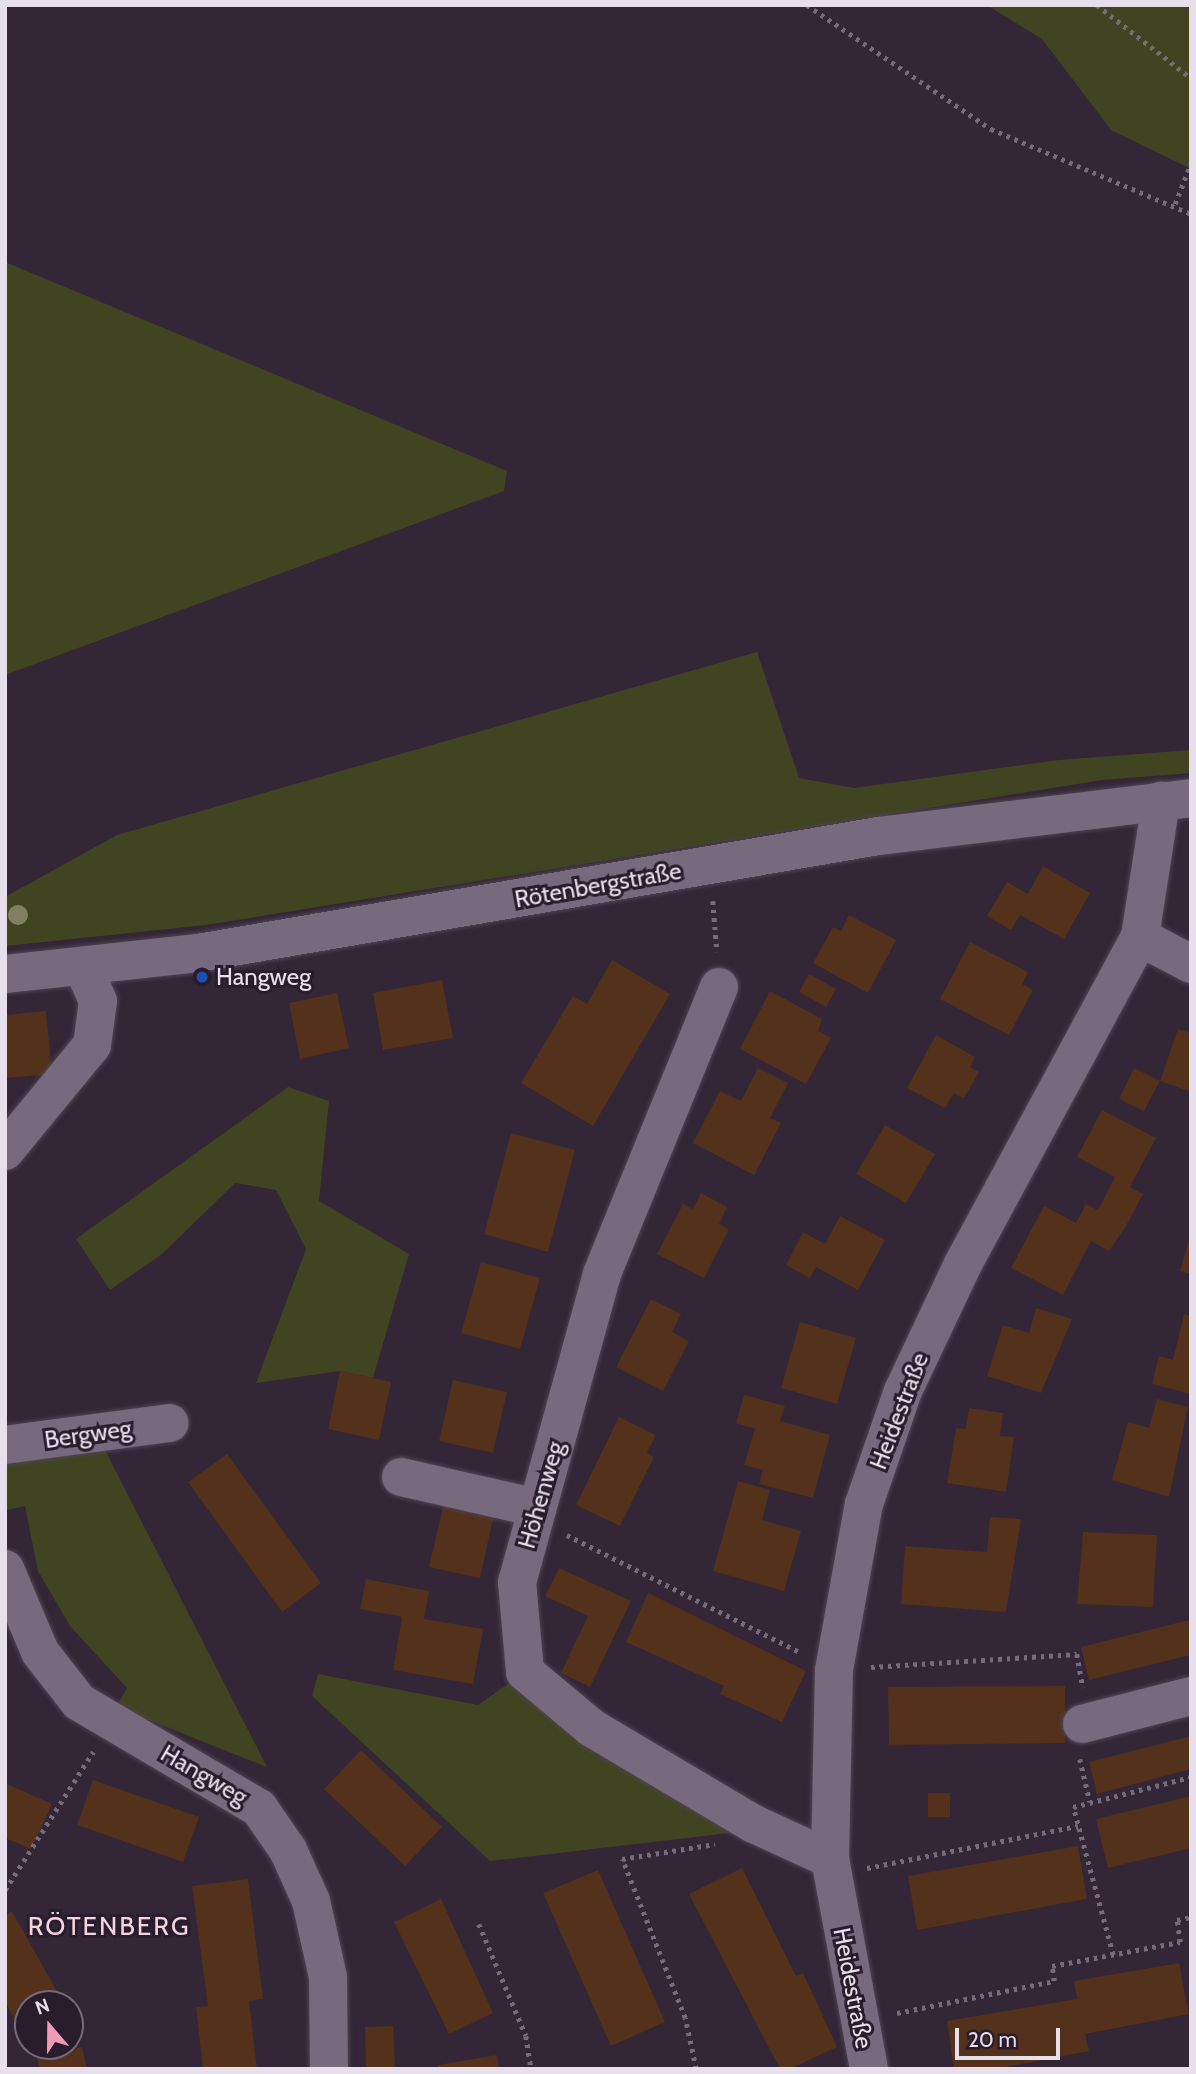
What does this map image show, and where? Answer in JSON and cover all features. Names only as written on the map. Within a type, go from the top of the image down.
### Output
[{"type":"street","name":"Rötenbergstraße","points":[[5,974],[84,970],[878,836],[1176,799]]},
{"type":"street","name":"Heidestraße","points":[[869,2069],[858,2022],[831,1867],[834,1670],[864,1504],[903,1391],[963,1265],[1140,937],[1176,799]]},
{"type":"street","points":[[1140,937],[1191,964]]},
{"type":"street","points":[[5,1152],[92,1045],[98,1001],[84,970]]},
{"type":"street","name":"Höhenweg","points":[[719,988],[602,1273],[517,1582],[525,1672],[593,1728],[831,1867]]},
{"type":"street","name":"Bergweg","points":[[5,1445],[170,1423]]},
{"type":"street","points":[[401,1477],[536,1513]]},
{"type":"street","name":"Hangweg","points":[[5,1569],[40,1652],[79,1702],[259,1808],[288,1850],[311,1901],[328,1978],[329,2069]]},
{"type":"street","points":[[1082,1724],[1191,1696]]},
{"type":"path","points":[[807,5],[991,129],[1175,204],[1191,214]]},
{"type":"path","points":[[1097,5],[1191,78]]},
{"type":"path","points":[[1175,204],[1191,163]]},
{"type":"path","points":[[710,865],[719,988]]},
{"type":"path","points":[[536,1513],[834,1670],[1077,1654],[1083,1676],[1080,1759],[1090,1802]]},
{"type":"path","points":[[5,1890],[92,1754],[106,1719]]},
{"type":"path","points":[[1112,1955],[1073,1807],[1191,1777]]},
{"type":"path","points":[[695,2069],[685,2018],[622,1859],[737,1841],[754,1824]]},
{"type":"path","points":[[831,1867],[1077,1826]]},
{"type":"path","points":[[858,2022],[1054,1981],[1052,1966],[1180,1942],[1177,1920],[1191,1917]]},
{"type":"path","points":[[479,1924],[526,2036],[531,2069]]},
{"type":"green space","points":[[987,5],[1191,5],[1191,169],[1111,130],[1042,39]]},
{"type":"green space","points":[[5,262],[507,471],[504,491],[5,675]]},
{"type":"green space","points":[[757,652],[799,778],[854,788],[1059,760],[1191,750],[1191,773],[1102,780],[206,925],[5,946],[5,897],[117,835]]},
{"type":"green space","points":[[288,1087],[329,1101],[319,1201],[409,1254],[373,1378],[340,1371],[256,1383],[306,1249],[276,1190],[235,1183],[162,1254],[110,1290],[76,1239]]},
{"type":"green space","points":[[105,1450],[267,1767],[116,1707],[127,1688],[70,1626],[38,1571],[25,1506],[7,1510],[5,1462]]},
{"type":"green space","points":[[318,1674],[478,1705],[515,1679],[734,1826],[729,1833],[490,1861],[312,1696]]},
{"type":"building","points":[[1043,866],[1090,893],[1064,939],[1020,915],[1011,930],[987,916],[1007,882],[1028,894]]},
{"type":"building","points":[[849,915],[896,940],[868,993],[813,963],[833,927],[841,931]]},
{"type":"building","points":[[970,942],[1028,972],[1022,984],[1033,990],[1009,1035],[940,999]]},
{"type":"building","points":[[612,960],[670,994],[593,1126],[521,1083],[573,996],[587,1004]]},
{"type":"building","points":[[809,974],[836,989],[826,1007],[799,992]]},
{"type":"building","points":[[442,980],[453,1038],[383,1050],[373,993]]},
{"type":"building","points":[[770,991],[822,1019],[818,1031],[831,1038],[806,1084],[740,1049]]},
{"type":"building","points":[[337,993],[349,1048],[300,1059],[289,1003]]},
{"type":"building","points":[[46,1011],[52,1074],[5,1078],[5,1015]]},
{"type":"building","points":[[1178,1029],[1191,1033],[1191,1092],[1160,1081]]},
{"type":"building","points":[[936,1035],[975,1057],[970,1067],[979,1072],[964,1098],[954,1093],[945,1108],[907,1088]]},
{"type":"building","points":[[758,1068],[788,1083],[770,1118],[781,1123],[754,1175],[693,1143],[720,1091],[741,1101]]},
{"type":"building","points":[[1134,1068],[1160,1081],[1144,1111],[1119,1099]]},
{"type":"building","points":[[1102,1110],[1156,1138],[1130,1187],[1143,1194],[1126,1226],[1109,1251],[1091,1241],[1063,1295],[1011,1268],[1044,1206],[1076,1223],[1086,1204],[1098,1210],[1115,1177],[1077,1157]]},
{"type":"building","points":[[885,1125],[935,1154],[906,1203],[856,1174]]},
{"type":"building","points":[[511,1133],[575,1150],[548,1252],[484,1234]]},
{"type":"building","points":[[701,1193],[727,1207],[719,1224],[729,1229],[704,1278],[657,1254],[683,1204],[693,1209]]},
{"type":"building","points":[[840,1216],[885,1240],[858,1290],[816,1267],[810,1278],[786,1265],[803,1232],[825,1244]]},
{"type":"building","points":[[1191,1236],[1191,1274],[1180,1271]]},
{"type":"building","points":[[481,1262],[540,1278],[520,1349],[461,1333]]},
{"type":"building","points":[[651,1299],[681,1314],[672,1332],[689,1341],[663,1391],[616,1367]]},
{"type":"building","points":[[1036,1308],[1072,1319],[1041,1393],[987,1376],[1003,1325],[1029,1333]]},
{"type":"building","points":[[1184,1314],[1191,1316],[1191,1394],[1152,1384],[1159,1356],[1173,1360]]},
{"type":"building","points":[[800,1322],[856,1338],[837,1404],[781,1388]]},
{"type":"building","points":[[340,1371],[391,1382],[379,1440],[328,1429]]},
{"type":"building","points":[[453,1380],[507,1392],[493,1453],[439,1441]]},
{"type":"building","points":[[744,1395],[785,1406],[780,1421],[830,1435],[813,1498],[759,1484],[763,1470],[744,1465],[755,1429],[736,1423]]},
{"type":"building","points":[[1157,1399],[1188,1407],[1169,1497],[1112,1480],[1128,1422],[1149,1428]]},
{"type":"building","points":[[969,1408],[1003,1413],[1000,1436],[1014,1437],[1006,1492],[947,1483],[956,1428],[966,1429]]},
{"type":"building","points":[[619,1417],[656,1435],[647,1453],[654,1457],[620,1526],[576,1505]]},
{"type":"building","points":[[227,1454],[321,1583],[282,1612],[188,1482]]},
{"type":"building","points":[[738,1481],[770,1490],[762,1520],[801,1531],[784,1591],[713,1571]]},
{"type":"building","points":[[444,1503],[494,1514],[480,1578],[429,1567]]},
{"type":"building","points":[[990,1517],[1021,1519],[1006,1612],[901,1604],[905,1546],[987,1552]]},
{"type":"building","points":[[1083,1532],[1157,1535],[1153,1607],[1077,1604]]},
{"type":"building","points":[[559,1568],[631,1601],[590,1687],[561,1673],[588,1616],[545,1596]]},
{"type":"building","points":[[366,1579],[429,1591],[424,1619],[483,1629],[473,1684],[393,1670],[402,1617],[360,1609]]},
{"type":"building","points":[[648,1593],[806,1671],[782,1722],[720,1694],[724,1686],[626,1642]]},
{"type":"building","points":[[1189,1620],[1191,1655],[1089,1680],[1081,1647]]},
{"type":"building","points":[[1065,1686],[1065,1743],[889,1745],[888,1687]]},
{"type":"building","points":[[1191,1736],[1191,1769],[1097,1794],[1089,1762]]},
{"type":"building","points":[[361,1750],[442,1827],[405,1866],[324,1789]]},
{"type":"building","points":[[93,1780],[199,1817],[183,1862],[77,1825]]},
{"type":"building","points":[[5,1783],[52,1804],[31,1849],[5,1838]]},
{"type":"building","points":[[928,1793],[950,1793],[950,1817],[928,1817]]},
{"type":"building","points":[[1191,1796],[1191,1848],[1108,1868],[1096,1819]]},
{"type":"building","points":[[1078,1846],[1087,1899],[917,1930],[908,1876]]},
{"type":"building","points":[[742,1868],[796,1976],[803,1973],[837,2047],[790,2069],[780,2069],[689,1894]]},
{"type":"building","points":[[598,1870],[665,2022],[611,2046],[543,1893]]},
{"type":"building","points":[[248,1879],[263,1999],[249,2001],[257,2069],[203,2069],[196,2007],[208,2006],[192,1886]]},
{"type":"building","points":[[441,1899],[493,2013],[449,2034],[394,1922]]},
{"type":"building","points":[[12,1911],[56,1990],[14,1990],[14,2018],[5,2002],[5,1915]]},
{"type":"building","points":[[1179,1963],[1189,2014],[1085,2034],[1089,2051],[995,2069],[954,2069],[947,2021],[1077,1999],[1074,1981]]},
{"type":"building","points":[[393,2026],[395,2069],[366,2069],[365,2027]]},
{"type":"building","points":[[497,2055],[499,2069],[438,2069],[438,2065]]},
{"type":"building","points":[[84,2056],[87,2069],[39,2069],[37,2060],[84,2060]]},
{"type":"place","name":"Hangweg","points":[[202,977]]},
{"type":"district","name":"RÖTENBERG","points":[[109,1927]]}]
